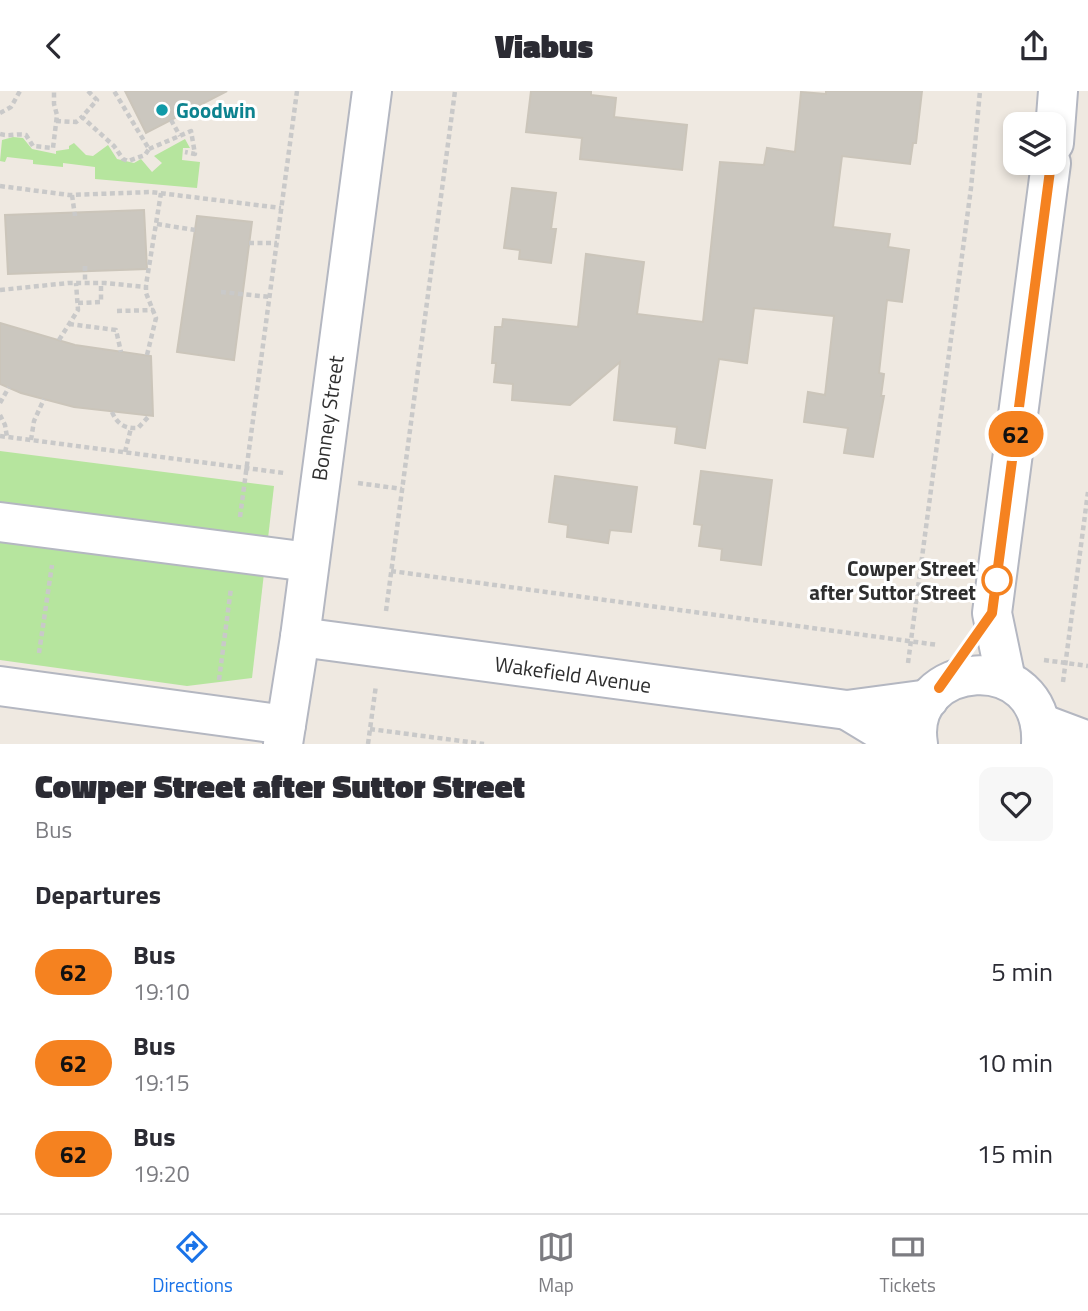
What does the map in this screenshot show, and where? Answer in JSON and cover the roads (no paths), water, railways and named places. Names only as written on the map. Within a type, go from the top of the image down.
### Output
[{"type":"street","name":"Bonney Street","points":[[284,734],[300,637],[372,91]]},
{"type":"street","points":[[1056,112],[1058,91]]},
{"type":"street","points":[[1049,175],[992,613],[1006,680],[1024,693],[1031,702],[1040,734],[1088,741]]},
{"type":"street","points":[[0,522],[309,562]]},
{"type":"street","points":[[918,744],[916,735],[920,716],[992,613]]},
{"type":"street","name":"Wakefield Avenue","points":[[300,637],[846,710],[934,694],[954,679],[971,674],[1006,680]]},
{"type":"street","points":[[16,688],[214,716],[284,734]]},
{"type":"street","name":"Wakefield Avenue","points":[[846,710],[903,744]]},
{"type":"place","name":"Goodwin","points":[[162,110]]},
{"type":"place","name":"Cowper Street after Suttor Street","points":[[997,580]]}]
